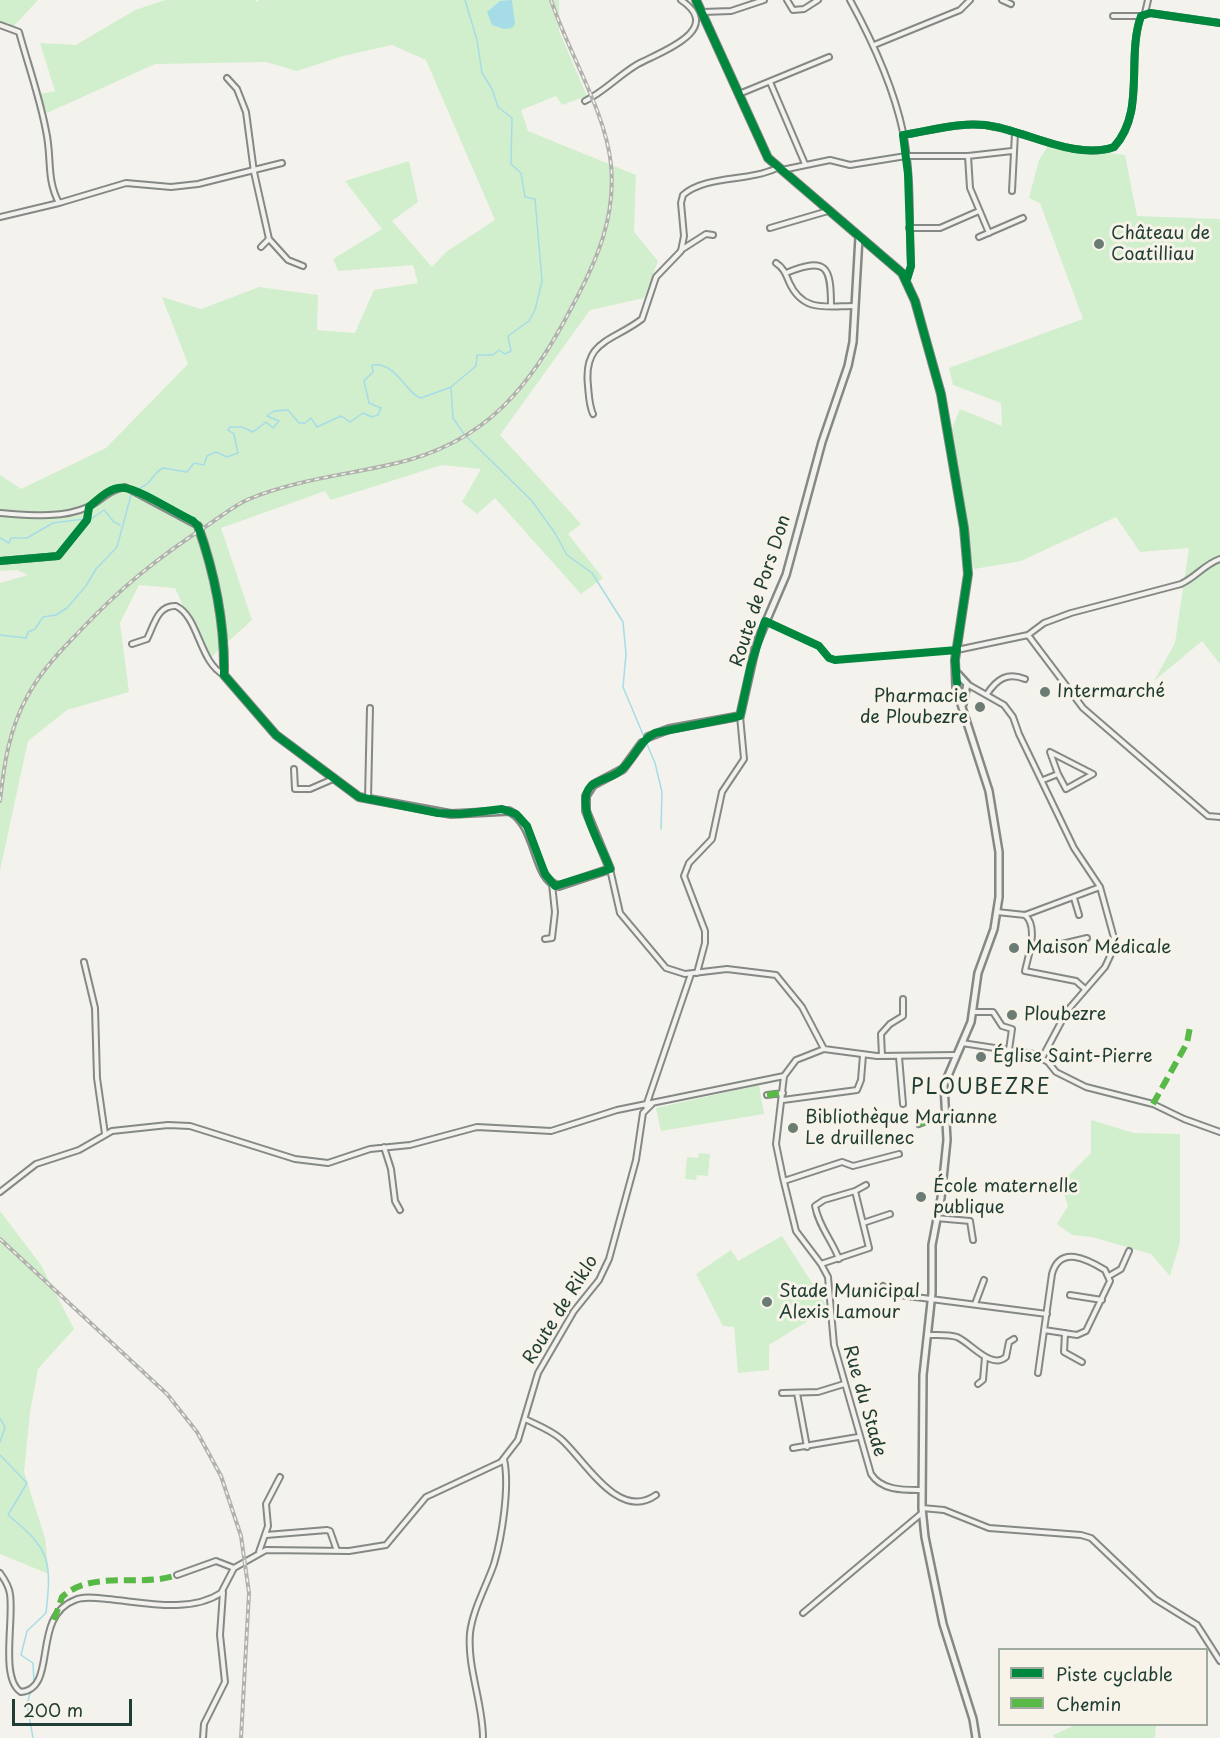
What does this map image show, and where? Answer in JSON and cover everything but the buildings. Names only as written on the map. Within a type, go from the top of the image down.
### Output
[{"type":"main road","points":[[696,0],[761,144],[778,169],[907,279],[938,380],[959,493],[968,573],[955,670],[963,687],[964,709],[986,777],[999,852],[997,912],[978,973],[973,1012],[944,1085],[947,1140],[932,1245],[931,1300],[923,1375],[922,1510],[925,1537],[943,1624],[973,1719],[976,1738]]},
{"type":"main road","name":"Route de Pors Don","points":[[740,716],[756,645],[786,575],[822,442],[848,366],[855,306],[859,237]]},
{"type":"main road","points":[[198,526],[212,565],[225,642],[224,675],[276,735],[333,779],[368,800],[451,814],[509,811],[516,814],[526,826],[540,864],[552,884],[567,885],[610,869],[586,811],[586,796],[593,785],[621,771],[642,743]]},
{"type":"main road","points":[[648,737],[669,729],[740,716]]},
{"type":"street","points":[[585,101],[609,87],[638,64],[684,41],[693,27],[695,18],[691,8],[681,0]]},
{"type":"street","points":[[703,12],[731,11],[764,0]]},
{"type":"street","points":[[787,0],[793,10],[798,11],[818,0]]},
{"type":"street","points":[[850,0],[874,45],[894,94],[903,135],[911,266],[907,279]]},
{"type":"street","points":[[874,45],[960,10],[970,0]]},
{"type":"street","points":[[1002,0],[1011,4]]},
{"type":"street","points":[[903,135],[971,124],[997,127],[1048,143],[1090,150],[1114,147],[1122,138],[1132,103],[1143,15],[1148,0]]},
{"type":"street","points":[[1113,16],[1143,15],[1220,23]]},
{"type":"street","points":[[0,25],[19,32],[43,113],[48,136],[49,179],[59,203]]},
{"type":"street","points":[[740,94],[829,57]]},
{"type":"street","points":[[227,78],[243,101],[251,137],[254,172],[269,239],[288,260],[303,266]]},
{"type":"street","points":[[770,82],[805,165]]},
{"type":"street","points":[[1012,191],[1012,151],[1015,134]]},
{"type":"street","points":[[681,251],[684,236],[681,203],[685,193],[705,184],[751,178],[778,169],[830,160],[850,165],[906,156],[969,156],[1012,151]]},
{"type":"street","points":[[969,156],[970,188],[989,232]]},
{"type":"street","points":[[0,217],[59,203],[126,183],[171,187],[254,172],[282,163]]},
{"type":"street","points":[[770,228],[828,211]]},
{"type":"street","points":[[909,228],[940,228],[979,211]]},
{"type":"street","points":[[979,237],[1023,218]]},
{"type":"street","points":[[593,414],[587,372],[590,355],[600,345],[642,319],[656,277],[681,251],[706,234],[713,235]]},
{"type":"street","points":[[261,247],[269,239]]},
{"type":"street","points":[[776,263],[786,273],[801,301],[814,306],[855,306]]},
{"type":"street","points":[[786,273],[804,267],[822,267],[828,271],[831,277],[831,306]]},
{"type":"street","points":[[0,513],[45,516],[89,507],[106,493],[119,488],[131,489],[198,526]]},
{"type":"street","points":[[0,561],[58,556],[87,520],[89,507]]},
{"type":"street","points":[[957,650],[1028,635],[1044,623],[1071,613],[1181,584],[1196,577],[1209,563],[1220,559]]},
{"type":"street","points":[[132,644],[147,639],[158,615],[165,607],[176,606],[186,616],[213,668],[224,675]]},
{"type":"street","points":[[1028,635],[1083,708],[1206,815],[1220,817]]},
{"type":"street","points":[[987,694],[998,680],[1004,677],[1012,675],[1025,679]]},
{"type":"street","points":[[963,687],[979,689],[1004,705],[1013,717],[1074,848],[1100,887],[1114,938],[1112,952],[1105,968],[1067,1011],[1042,1058]]},
{"type":"street","points":[[368,800],[370,708]]},
{"type":"street","name":"Route de Pors Don","points":[[646,1106],[705,943],[705,931],[684,876],[689,863],[712,839],[722,792],[744,759],[740,716]]},
{"type":"street","points":[[642,743],[648,737]]},
{"type":"street","points":[[1050,752],[1093,774],[1066,789],[1058,774],[1050,752]]},
{"type":"street","points":[[294,769],[295,789],[310,789],[333,779]]},
{"type":"street","points":[[1043,780],[1058,774]]},
{"type":"street","points":[[610,869],[618,909],[626,923],[662,965],[677,973],[694,974],[727,969],[776,975],[802,1007],[824,1049]]},
{"type":"street","points":[[545,939],[552,938],[554,927],[552,884]]},
{"type":"street","points":[[997,912],[1025,915],[1100,887]]},
{"type":"street","points":[[1074,898],[1079,915]]},
{"type":"street","points":[[1025,915],[1031,925],[1025,971],[1076,981],[1085,989]]},
{"type":"street","points":[[1030,944],[1049,947],[1087,938]]},
{"type":"street","points":[[84,962],[95,1008],[97,1078],[105,1134]]},
{"type":"street","points":[[882,1056],[881,1034],[890,1023],[903,1016],[903,999]]},
{"type":"street","points":[[973,1012],[993,1012],[1002,1026],[1012,1029],[1009,1050]]},
{"type":"street","points":[[962,1043],[1042,1058],[1056,1072],[1086,1087],[1153,1104],[1184,1119],[1220,1132]]},
{"type":"street","points":[[0,1192],[36,1164],[79,1150],[105,1134],[168,1125],[190,1126],[295,1159],[319,1164],[338,1161],[384,1147],[418,1143],[477,1127],[551,1131],[608,1113],[784,1076],[796,1060],[824,1049],[899,1057],[956,1055]]},
{"type":"street","points":[[783,1100],[856,1090],[861,1080],[863,1054]]},
{"type":"street","points":[[899,1057],[903,1104]]},
{"type":"street","name":"Rue du Stade","points":[[784,1076],[783,1100],[776,1144],[796,1231],[821,1264],[830,1287],[833,1338],[858,1437],[871,1474],[878,1482],[888,1487],[922,1490]]},
{"type":"street","points":[[767,1095],[783,1093]]},
{"type":"street","name":"Route de Riklo","points":[[504,1459],[520,1436],[532,1383],[579,1304],[599,1280],[609,1259],[636,1160],[643,1113],[652,1104]]},
{"type":"street","points":[[919,1124],[945,1114]]},
{"type":"street","points":[[384,1147],[391,1169],[395,1201],[400,1210]]},
{"type":"street","points":[[784,1181],[842,1162],[853,1166],[899,1154]]},
{"type":"street","points":[[839,1259],[832,1239],[820,1227],[815,1206],[824,1200],[855,1191],[866,1185]]},
{"type":"street","points":[[821,1264],[868,1250],[855,1191]]},
{"type":"street","points":[[863,1223],[890,1214]]},
{"type":"street","points":[[936,1218],[970,1221],[973,1240]]},
{"type":"street","points":[[1109,1276],[1121,1269],[1129,1251]]},
{"type":"street","points":[[1038,1373],[1044,1330],[1047,1314],[1052,1274],[1060,1259],[1069,1256],[1078,1257],[1106,1270],[1110,1281],[1083,1334],[1044,1330]]},
{"type":"street","points":[[975,1304],[984,1280]]},
{"type":"street","points":[[883,1286],[892,1294],[1047,1314]]},
{"type":"street","points":[[1070,1295],[1102,1300]]},
{"type":"street","points":[[1065,1333],[1064,1352],[1082,1362]]},
{"type":"street","points":[[927,1335],[955,1336],[985,1357],[1004,1360],[1009,1342],[1014,1339]]},
{"type":"street","points":[[978,1384],[983,1380],[985,1357]]},
{"type":"street","points":[[782,1393],[818,1392],[844,1384]]},
{"type":"street","points":[[797,1393],[807,1447]]},
{"type":"street","points":[[525,1419],[563,1441],[620,1499],[638,1501],[656,1495]]},
{"type":"street","points":[[793,1448],[858,1437]]},
{"type":"street","points":[[203,1738],[204,1724],[225,1682],[220,1643],[223,1591],[234,1568],[266,1550],[368,1550],[386,1545],[426,1497],[504,1459],[506,1473],[501,1532],[494,1563],[474,1616],[470,1634],[482,1710],[483,1738]]},
{"type":"street","points":[[259,1553],[266,1535],[266,1504],[280,1477]]},
{"type":"street","points":[[803,1613],[922,1510],[944,1510],[989,1528],[1081,1535],[1093,1539],[1155,1599],[1192,1620],[1220,1661]]},
{"type":"street","points":[[266,1535],[327,1530],[332,1535],[338,1551]]},
{"type":"street","points":[[177,1575],[216,1561],[234,1568]]},
{"type":"street","points":[[0,1573],[10,1592],[4,1626]]},
{"type":"street","points":[[8,1684],[21,1692],[35,1688],[40,1682],[49,1630],[61,1610],[72,1601],[94,1598],[177,1604],[210,1599],[223,1591]]},
{"type":"green space","points":[[0,0],[38,0],[10,30],[0,22]]},
{"type":"green space","points":[[165,0],[255,0],[257,2],[259,0],[559,0],[559,31],[587,96],[562,105],[556,96],[521,110],[528,131],[636,175],[634,232],[658,261],[644,298],[590,310],[500,435],[581,524],[568,534],[603,578],[581,594],[495,498],[477,514],[462,502],[481,469],[442,465],[331,500],[325,491],[221,528],[252,620],[208,660],[175,588],[139,585],[120,623],[129,692],[67,710],[28,741],[0,870],[0,583],[28,575],[17,570],[0,571],[0,475],[21,489],[106,448],[188,364],[162,297],[201,309],[259,287],[318,295],[317,330],[355,333],[374,290],[418,283],[413,265],[338,271],[333,259],[382,229],[345,181],[409,161],[418,202],[392,221],[432,267],[446,252],[495,220],[426,60],[392,45],[343,56],[297,71],[266,62],[155,64],[47,113],[40,94],[55,91],[40,43],[76,45],[135,10]]},
{"type":"green space","points":[[1048,146],[1125,155],[1137,216],[1220,219],[1220,664],[1202,641],[1154,681],[1175,643],[1189,548],[1140,552],[1116,517],[1021,561],[974,569],[946,443],[960,409],[1002,426],[1001,403],[953,385],[949,368],[1083,319],[1040,203],[1029,198],[1039,160]]},
{"type":"green space","points":[[759,1085],[764,1114],[661,1131],[656,1108]]},
{"type":"green space","points":[[1091,1120],[1134,1133],[1180,1134],[1180,1242],[1170,1276],[1151,1254],[1092,1237],[1072,1235],[1057,1224],[1068,1206],[1062,1188],[1067,1177],[1091,1153]]},
{"type":"green space","points":[[699,1153],[710,1154],[708,1176],[697,1175],[696,1180],[685,1179],[687,1157],[698,1158]]},
{"type":"green space","points":[[0,1211],[41,1265],[74,1329],[38,1369],[30,1412],[24,1472],[45,1538],[49,1574],[0,1554]]},
{"type":"green space","name":"Stade Municipal Alexis Lamour","points":[[782,1236],[826,1305],[811,1319],[769,1345],[769,1370],[738,1373],[734,1327],[723,1326],[696,1274],[731,1250],[738,1261]]},
{"type":"green space","points":[[1073,1726],[1156,1726],[1155,1738],[1055,1738],[1053,1735]]},
{"type":"water","points":[[512,0],[515,24],[512,28],[504,29],[492,25],[487,12],[500,1]]},
{"type":"waterway","points":[[0,635],[26,638],[28,632],[35,629],[43,617],[56,615],[67,608],[86,586],[96,569],[117,547],[131,495],[146,485],[163,468],[187,472],[194,463],[204,465],[207,456],[216,452],[227,457],[238,453],[234,434],[228,430],[230,427],[242,427],[253,432],[266,422],[273,428],[279,421],[267,416],[274,411],[288,410],[299,423],[305,423],[311,418],[317,427],[341,416],[350,422],[363,413],[372,417],[378,415],[381,408],[369,403],[364,381],[373,372],[372,365],[388,368],[416,396],[421,398],[451,387],[476,366],[477,355],[493,355],[499,350],[505,354],[511,351],[508,336],[529,321],[535,310],[542,281],[535,199],[525,197],[521,173],[511,164],[512,118],[498,107],[492,89],[482,73],[477,40],[465,0]]},
{"type":"waterway","points":[[451,387],[453,418],[464,434]]},
{"type":"waterway","points":[[467,437],[532,501],[555,533],[567,555],[592,573],[623,622],[626,654],[623,687],[655,763],[662,792],[661,829]]},
{"type":"waterway","points":[[91,519],[104,510],[114,522],[120,525]]},
{"type":"waterway","points":[[0,538],[9,543],[11,538],[27,538],[53,523],[84,519]]},
{"type":"waterway","points":[[0,1418],[5,1427],[0,1442]]},
{"type":"waterway","points":[[0,1455],[27,1483],[8,1515],[40,1547],[48,1568],[46,1613],[27,1631],[21,1655],[33,1663],[34,1682]]},
{"type":"waterway","points":[[31,1689],[27,1705],[33,1738]]},
{"type":"railway","points":[[0,801],[12,735],[21,709],[32,689],[62,649],[140,574],[234,507],[249,499],[302,482],[426,455],[455,442],[480,426],[502,407],[522,386],[540,361],[557,335],[597,255],[608,220],[612,184],[608,145],[602,124],[551,0]]},
{"type":"railway","points":[[0,1239],[167,1394],[197,1432],[221,1476],[241,1536],[249,1593],[241,1738]]},
{"type":"marked path","points":[[1153,1104],[1187,1043],[1190,1027]]},
{"type":"marked path","points":[[767,1095],[783,1093]]},
{"type":"marked path","points":[[919,1124],[945,1114]]},
{"type":"marked path","points":[[54,1620],[62,1597],[74,1589],[102,1581],[163,1579],[177,1575]]},
{"type":"cycle path","points":[[696,0],[768,158],[902,273],[915,301],[941,394],[964,528],[968,574],[955,660],[957,683]]},
{"type":"cycle path","points":[[907,279],[911,266],[908,174],[903,135],[950,126],[984,125],[1010,130],[1070,148],[1100,150],[1114,147],[1124,133],[1130,118],[1135,49],[1141,16],[1150,13],[1220,23]]},
{"type":"cycle path","points":[[0,561],[58,556],[87,520],[89,507],[106,493],[115,489],[131,489],[193,521],[198,526],[204,544],[218,599],[223,637],[224,675],[276,735],[359,797],[438,813],[460,814],[502,809],[516,814],[527,826],[545,874],[555,886],[610,869],[588,815],[586,794],[591,786],[620,771],[644,741],[655,733],[740,716],[751,665],[765,621],[819,646],[829,658],[835,660],[957,650]]},
{"type":"place","name":"Château de Coatilliau","points":[[1099,244]]},
{"type":"place","name":"Intermarché","points":[[1045,692]]},
{"type":"place","name":"Pharmacie de Ploubezre","points":[[980,707]]},
{"type":"place","name":"Maison Médicale","points":[[1014,948]]},
{"type":"place","name":"Ploubezre","points":[[1012,1015]]},
{"type":"place","name":"Église Saint-Pierre","points":[[981,1057]]},
{"type":"place","name":"Bibliothèque Marianne Le druillenec","points":[[793,1128]]},
{"type":"place","name":"École maternelle publique","points":[[921,1197]]},
{"type":"place","name":"Stade Municipal Alexis Lamour","points":[[767,1302]]},
{"type":"district","name":"PLOUBEZRE","points":[[981,1088]]}]
